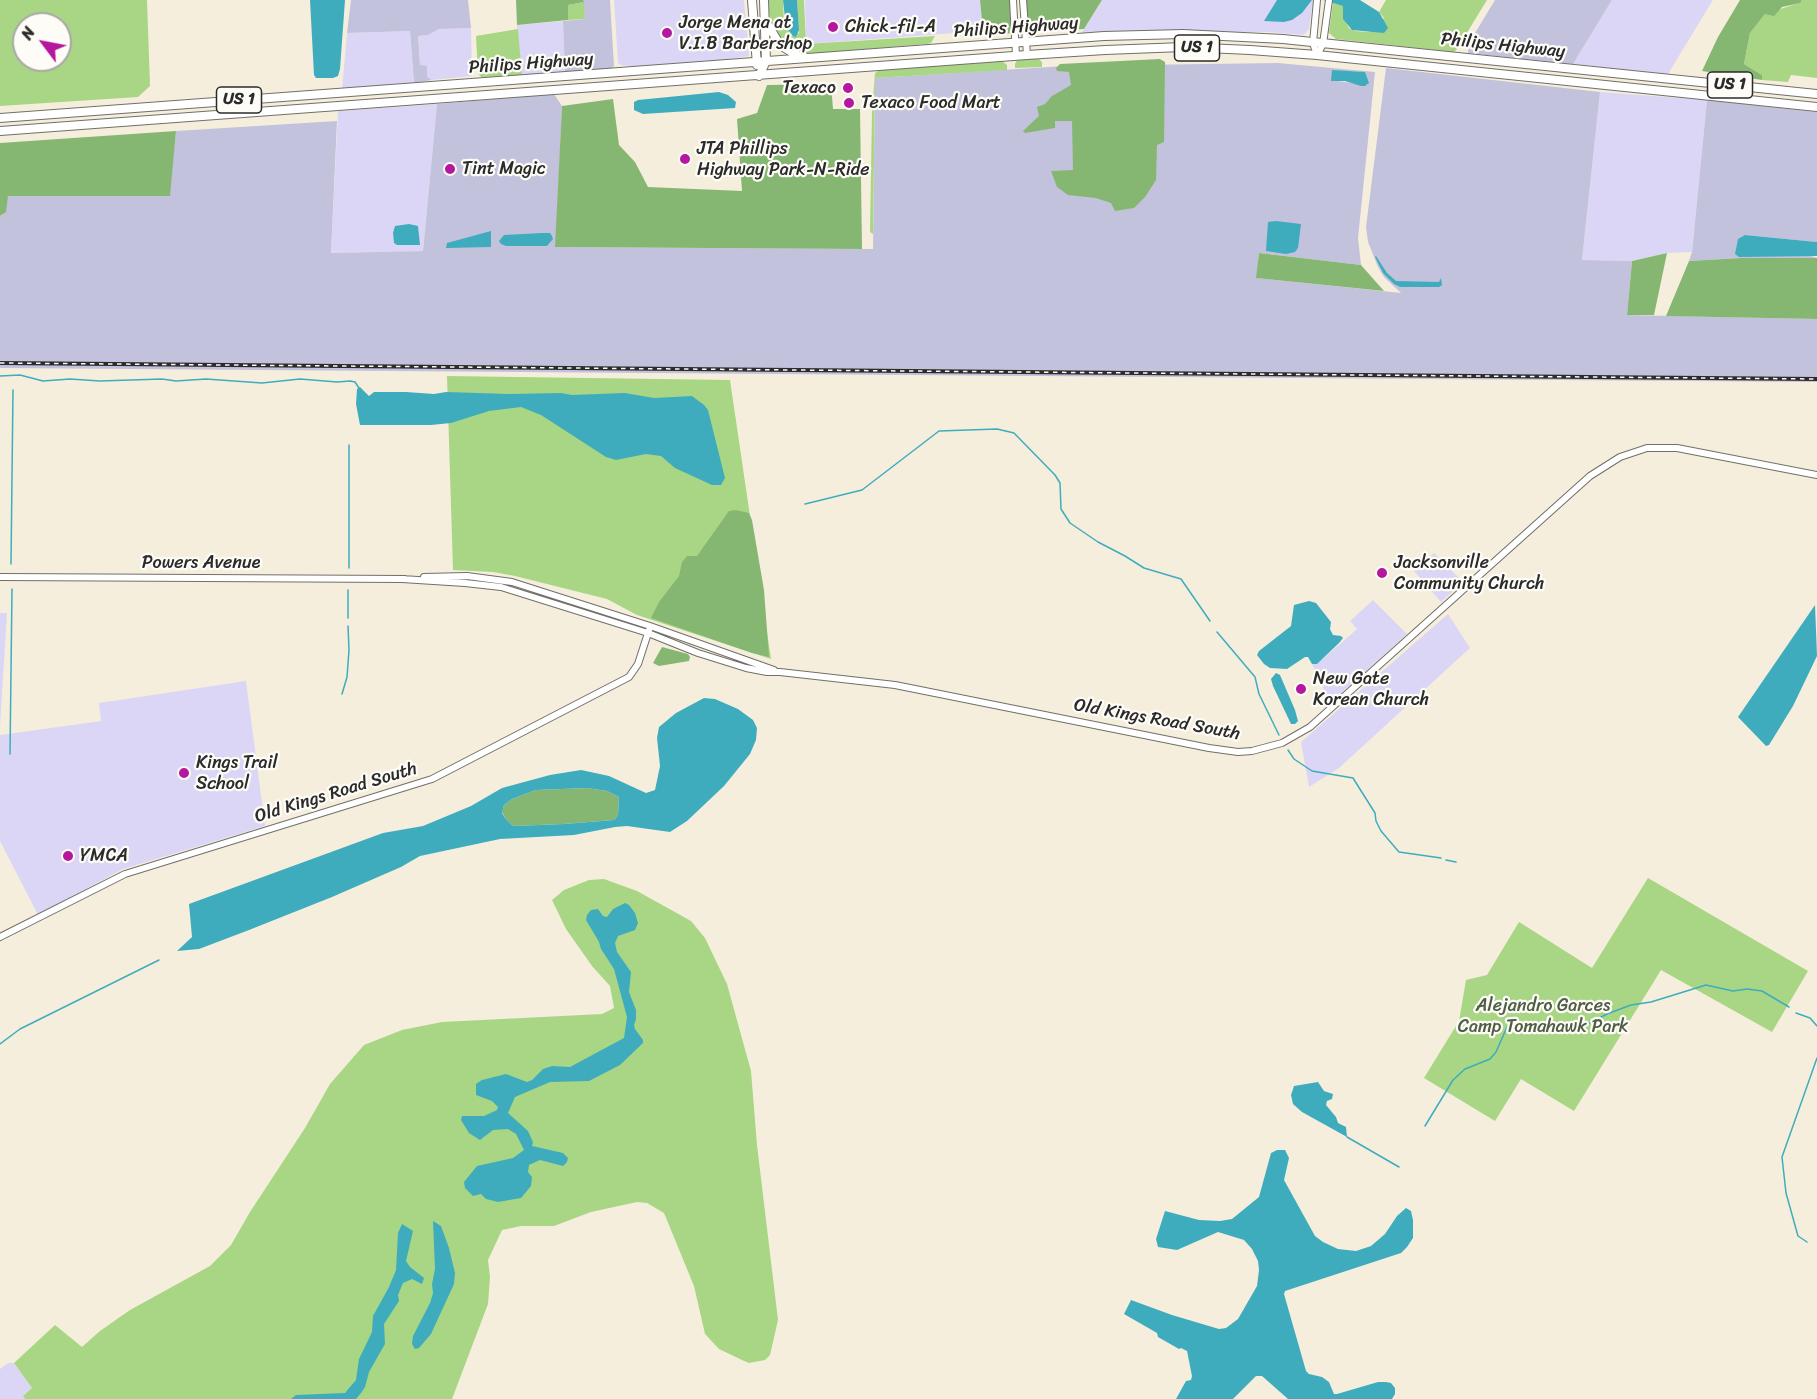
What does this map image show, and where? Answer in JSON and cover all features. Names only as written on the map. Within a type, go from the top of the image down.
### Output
[{"type":"main road","points":[[752,0],[759,76]]},
{"type":"main road","points":[[759,76],[766,61],[764,0]]},
{"type":"main road","points":[[766,18],[773,36],[780,45],[795,54],[811,58]]},
{"type":"main road","points":[[1183,34],[1183,47]]},
{"type":"main road","name":"Philips Highway","points":[[0,118],[1104,36],[1183,34],[1250,36],[1817,94]]},
{"type":"main road","name":"Philips Highway","points":[[0,131],[1016,56],[1183,47],[1317,55],[1817,107]]},
{"type":"main road","points":[[1411,65],[1413,52]]},
{"type":"main road","points":[[869,53],[869,67]]},
{"type":"main road","points":[[1459,70],[1460,57]]},
{"type":"main road","points":[[1582,83],[1584,70]]},
{"type":"main road","points":[[406,88],[407,101]]},
{"type":"street","points":[[1013,0],[1016,56]]},
{"type":"street","points":[[1023,0],[1026,56]]},
{"type":"street","points":[[1317,2],[1312,43],[1317,55]]},
{"type":"street","points":[[1317,55],[1323,44],[1329,2]]},
{"type":"street","name":"Old Kings Road South","points":[[0,937],[125,874],[432,779],[628,677],[638,664],[649,629],[725,662],[767,672],[919,689],[1238,752],[1282,743],[1310,727],[1590,476],[1620,457],[1652,448],[1677,447],[1817,475]]},
{"type":"street","name":"Powers Avenue","points":[[0,577],[402,579],[465,583],[501,587],[649,629]]},
{"type":"shaded area","points":[[351,0],[468,0],[471,28],[439,29],[428,35],[418,36],[420,65],[427,66],[427,77],[432,80],[414,83],[410,31],[347,33]]},
{"type":"shaded area","points":[[583,0],[610,0],[614,66],[610,70],[565,73],[563,21],[585,19]]},
{"type":"shaded area","points":[[614,0],[744,0],[749,56],[709,62],[639,67],[621,65],[618,63]]},
{"type":"shaded area","points":[[805,0],[980,0],[983,31],[806,44]]},
{"type":"shaded area","points":[[1102,0],[1313,0],[1309,29],[1304,35],[1267,32],[1081,34]]},
{"type":"shaded area","points":[[1495,0],[1612,0],[1573,64],[1468,53],[1469,43]]},
{"type":"shaded area","points":[[1612,0],[1713,0],[1668,74],[1573,64]]},
{"type":"shaded area","points":[[563,21],[565,73],[522,77],[517,25]]},
{"type":"shaded area","points":[[471,28],[472,76],[432,80],[427,77],[420,66],[418,36],[428,35],[439,29]]},
{"type":"shaded area","points":[[410,31],[414,83],[342,90],[347,33]]},
{"type":"shaded area","points":[[1278,63],[1375,72],[1358,238],[1361,265],[1259,253],[1257,278],[1401,293],[1384,277],[1378,267],[1368,242],[1366,227],[1386,68],[1600,92],[1582,260],[1632,261],[1627,315],[1817,319],[1817,382],[0,368],[0,216],[8,196],[169,196],[176,131],[337,121],[331,253],[423,251],[437,104],[554,94],[562,106],[556,247],[873,249],[875,78],[1065,66]],"holes":[[[1349,71],[1362,72],[1367,85],[1331,80]]]},
{"type":"shaded area","points":[[1600,92],[1707,100],[1692,252],[1667,253],[1632,261],[1582,260]]},
{"type":"shaded area","points":[[1707,100],[1817,112],[1817,242],[1745,235],[1817,258],[1689,261],[1692,252]]},
{"type":"shaded area","points":[[437,104],[423,251],[331,253],[338,111]]},
{"type":"shaded area","points":[[1434,553],[1459,578],[1455,581],[1459,586],[1441,602],[1414,571]]},
{"type":"shaded area","points":[[1373,600],[1407,634],[1330,703],[1312,664],[1317,664],[1357,629],[1350,621]]},
{"type":"shaded area","points":[[0,613],[7,613],[0,727]]},
{"type":"shaded area","points":[[1448,614],[1470,648],[1339,768],[1309,787],[1301,742]]},
{"type":"shaded area","points":[[246,681],[265,826],[123,869],[38,915],[0,841],[0,735],[101,721],[99,703]]},
{"type":"shaded area","points":[[8,1363],[14,1363],[32,1388],[23,1396],[25,1399],[0,1399],[0,1369]]},
{"type":"green space","points":[[0,0],[147,0],[150,86],[138,97],[0,106]]},
{"type":"green space","points":[[516,0],[583,0],[584,2],[568,5],[568,20],[517,25]]},
{"type":"green space","points":[[768,0],[783,0],[784,24],[799,34],[797,0],[804,0],[806,44],[935,36],[931,43],[927,44],[806,54],[785,47],[770,24]]},
{"type":"green space","points":[[980,0],[1010,0],[1011,33],[992,36],[983,31]]},
{"type":"green space","points":[[1026,0],[1102,0],[1084,29],[1034,32],[1027,27]]},
{"type":"green space","points":[[1386,0],[1487,0],[1454,52],[1336,39],[1329,33],[1333,3],[1343,6],[1343,16],[1349,28],[1369,32],[1384,18],[1379,12]]},
{"type":"green space","points":[[1740,0],[1802,0],[1800,3],[1782,7],[1774,16],[1765,14],[1750,33],[1744,64],[1762,75],[1762,80],[1702,71],[1718,37]]},
{"type":"green space","points":[[1802,0],[1817,0],[1817,78],[1791,75],[1788,82],[1762,80],[1762,75],[1744,64],[1750,33],[1765,14]]},
{"type":"green space","points":[[584,2],[585,19],[568,20],[568,5]]},
{"type":"green space","points":[[518,29],[522,76],[481,77],[478,73],[476,36]]},
{"type":"green space","points":[[1038,58],[1042,62],[1042,67],[1015,68],[1017,60]]},
{"type":"green space","points":[[1160,59],[1165,62],[1164,142],[1157,145],[1156,180],[1145,197],[1134,208],[1115,211],[1111,203],[1096,198],[1068,195],[1057,187],[1051,171],[1073,170],[1072,121],[1055,121],[1055,128],[1025,133],[1023,131],[1039,116],[1037,107],[1045,104],[1052,96],[1071,85],[1069,72],[1057,71],[1056,68],[1060,64]]},
{"type":"green space","points":[[1002,61],[1007,65],[1007,70],[875,78],[873,234],[870,232],[872,111],[875,73],[880,70]]},
{"type":"green space","points":[[831,84],[833,109],[860,109],[862,249],[555,247],[562,106],[613,99],[619,145],[635,162],[648,187],[742,191],[737,119],[757,113],[767,85]]},
{"type":"green space","points":[[176,131],[170,196],[8,196],[6,212],[0,216],[0,143]]},
{"type":"green space","points":[[1259,253],[1361,265],[1384,291],[1256,278]]},
{"type":"green space","points":[[1667,253],[1654,315],[1627,315],[1632,261]]},
{"type":"green space","points":[[1817,258],[1817,319],[1666,316],[1689,261]]},
{"type":"green space","points":[[447,376],[730,380],[771,659],[637,615],[607,599],[515,576],[493,572],[453,570]]},
{"type":"green space","points":[[729,511],[749,513],[752,520],[764,590],[769,657],[651,618],[659,602],[679,576],[682,562],[687,556],[697,556]]},
{"type":"green space","points":[[662,647],[688,654],[689,661],[659,666],[653,663]]},
{"type":"green space","points":[[587,788],[607,791],[619,797],[618,815],[614,820],[513,826],[502,812],[504,805],[512,799],[536,790]]},
{"type":"green space","name":"Alejandro Garces Camp Tomahawk Park","points":[[1648,878],[1808,971],[1772,1032],[1661,970],[1574,1111],[1521,1079],[1495,1121],[1424,1078],[1459,1021],[1466,980],[1487,975],[1519,922],[1592,968]]},
{"type":"green space","points":[[604,879],[637,891],[691,921],[705,938],[727,984],[751,1071],[757,1145],[778,1320],[770,1355],[765,1360],[749,1363],[742,1360],[719,1349],[705,1334],[694,1286],[664,1213],[647,1203],[637,1202],[591,1212],[554,1226],[521,1226],[502,1230],[488,1260],[490,1277],[488,1304],[452,1399],[25,1399],[23,1396],[32,1388],[14,1363],[55,1325],[82,1347],[130,1310],[210,1266],[231,1245],[330,1084],[364,1045],[402,1030],[442,1022],[602,1014],[614,1008],[610,986],[592,966],[566,929],[552,900],[564,890],[589,880]]},
{"type":"water","points":[[310,0],[345,0],[340,69],[338,76],[333,78],[316,78],[314,75]]},
{"type":"water","points":[[783,0],[797,0],[799,30],[796,37],[786,27]]},
{"type":"water","points":[[1277,0],[1312,0],[1302,13],[1292,20],[1264,21]]},
{"type":"water","points":[[1323,0],[1360,0],[1379,12],[1388,28],[1384,33],[1352,30],[1343,19],[1343,6]]},
{"type":"water","points":[[1332,70],[1365,72],[1369,83],[1361,86],[1345,81],[1331,81]]},
{"type":"water","points":[[719,92],[728,95],[736,102],[735,108],[643,114],[634,110],[634,102],[638,100]]},
{"type":"water","points":[[1268,222],[1301,224],[1298,248],[1295,252],[1286,254],[1266,251]]},
{"type":"water","points":[[409,224],[418,226],[420,245],[394,243],[395,226]]},
{"type":"water","points":[[491,231],[491,247],[446,248],[447,243]]},
{"type":"water","points":[[550,233],[553,239],[547,246],[506,246],[499,241],[504,235]]},
{"type":"water","points":[[1745,235],[1817,242],[1817,256],[1739,257],[1735,254],[1738,239]]},
{"type":"water","points":[[1376,256],[1387,273],[1396,281],[1439,282],[1441,278],[1442,285],[1439,287],[1400,287],[1383,273]]},
{"type":"water","points":[[360,387],[369,396],[374,392],[434,394],[446,392],[572,395],[625,393],[654,398],[692,396],[708,410],[725,478],[721,485],[712,485],[675,468],[661,456],[646,454],[616,460],[606,457],[541,415],[521,407],[489,411],[451,423],[360,425],[356,404],[357,389]]},
{"type":"water","points":[[1309,601],[1316,603],[1331,622],[1330,629],[1333,635],[1343,638],[1317,664],[1312,664],[1308,657],[1305,657],[1287,669],[1270,668],[1257,655],[1259,651],[1291,626],[1294,605]]},
{"type":"water","points":[[1815,605],[1817,656],[1793,706],[1769,745],[1766,746],[1738,717]]},
{"type":"water","points":[[1276,673],[1280,675],[1295,710],[1298,721],[1295,724],[1291,724],[1273,686],[1271,679]]},
{"type":"water","points":[[704,698],[715,699],[738,709],[753,720],[757,728],[756,740],[750,754],[724,786],[687,821],[670,832],[627,826],[615,827],[574,835],[500,839],[420,856],[401,867],[332,897],[249,930],[199,949],[177,951],[192,937],[189,904],[383,833],[423,826],[471,806],[502,788],[550,775],[581,770],[609,776],[646,793],[655,790],[660,766],[657,738],[659,727],[676,713]],"holes":[[[587,788],[607,791],[619,797],[618,815],[614,820],[513,826],[502,813],[504,805],[512,799],[536,790]]]},
{"type":"water","points":[[625,903],[635,913],[638,923],[635,930],[618,936],[615,943],[617,952],[631,972],[629,992],[636,1010],[634,1025],[643,1043],[620,1065],[589,1081],[550,1082],[515,1097],[508,1113],[528,1131],[533,1142],[532,1146],[563,1153],[568,1158],[567,1162],[563,1166],[540,1160],[529,1165],[528,1172],[532,1177],[531,1186],[521,1198],[498,1202],[486,1199],[481,1194],[473,1196],[465,1188],[464,1182],[477,1166],[513,1158],[524,1150],[516,1134],[508,1129],[493,1130],[480,1140],[469,1133],[461,1120],[462,1116],[484,1116],[497,1110],[498,1107],[492,1101],[476,1095],[476,1084],[482,1080],[506,1074],[527,1082],[543,1069],[552,1066],[570,1067],[624,1038],[627,1017],[614,969],[586,920],[591,910],[598,909],[603,916],[607,917],[613,909]]},
{"type":"water","points":[[1318,1082],[1324,1091],[1333,1094],[1332,1099],[1327,1101],[1326,1105],[1338,1123],[1346,1127],[1347,1137],[1302,1112],[1293,1104],[1291,1095],[1294,1086]]},
{"type":"water","points":[[1285,1150],[1289,1158],[1284,1180],[1315,1236],[1338,1249],[1356,1251],[1371,1246],[1385,1234],[1397,1216],[1406,1208],[1411,1211],[1413,1238],[1401,1253],[1285,1291],[1284,1294],[1306,1371],[1309,1374],[1322,1377],[1329,1382],[1334,1394],[1378,1382],[1391,1383],[1395,1388],[1392,1399],[1288,1399],[1262,1376],[1256,1376],[1233,1399],[1176,1399],[1186,1381],[1191,1380],[1192,1376],[1187,1351],[1158,1337],[1157,1333],[1124,1314],[1131,1300],[1219,1329],[1226,1328],[1238,1319],[1257,1286],[1259,1270],[1258,1261],[1252,1249],[1244,1240],[1218,1232],[1177,1250],[1158,1247],[1156,1239],[1165,1211],[1199,1220],[1232,1219],[1259,1197],[1271,1153]]},
{"type":"water","points":[[433,1221],[441,1226],[449,1248],[455,1273],[454,1284],[431,1334],[419,1348],[415,1349],[412,1344],[413,1336],[433,1293],[435,1269]]},
{"type":"water","points":[[402,1224],[413,1231],[406,1261],[424,1278],[422,1284],[412,1279],[403,1283],[398,1295],[399,1301],[384,1324],[385,1344],[369,1372],[365,1387],[356,1399],[291,1399],[296,1395],[345,1393],[356,1380],[359,1359],[372,1332],[373,1316],[396,1270],[398,1233]]},
{"type":"waterway","points":[[0,376],[20,375],[43,381],[206,379],[262,383],[300,379],[350,381],[355,382],[359,388]]},
{"type":"waterway","points":[[11,564],[13,390]]},
{"type":"waterway","points":[[805,504],[862,490],[939,431],[997,429],[1014,433],[1060,483],[1061,509],[1070,523],[1144,568],[1181,579],[1210,621]]},
{"type":"waterway","points":[[349,445],[349,568]]},
{"type":"waterway","points":[[10,754],[12,589]]},
{"type":"waterway","points":[[348,590],[348,618]]},
{"type":"waterway","points":[[342,694],[347,677],[348,626]]},
{"type":"waterway","points":[[1217,632],[1255,677],[1259,694],[1279,735]]},
{"type":"waterway","points":[[1288,750],[1294,759],[1312,771],[1353,778],[1375,813],[1381,831],[1399,852],[1441,858]]},
{"type":"waterway","points":[[1446,860],[1456,862]]},
{"type":"waterway","points":[[0,1044],[20,1029],[159,960]]},
{"type":"waterway","points":[[1425,1126],[1453,1080],[1465,1069],[1490,1059],[1496,1052],[1507,1027],[1516,1023],[1533,1024],[1558,1030],[1580,1028],[1631,1005],[1651,1002],[1706,985],[1733,991],[1747,989],[1762,991],[1789,1007]]},
{"type":"waterway","points":[[1796,1013],[1810,1018],[1817,1026]]},
{"type":"waterway","points":[[1807,1242],[1798,1236],[1786,1193],[1782,1157],[1817,1058]]},
{"type":"waterway","points":[[1347,1137],[1399,1167]]},
{"type":"railway","points":[[0,363],[1817,379]]},
{"type":"place","name":"Chick-fil-A","points":[[833,27]]},
{"type":"place","name":"Jorge Mena at V.I.B Barbershop","points":[[667,33]]},
{"type":"place","name":"Texaco","points":[[848,88]]},
{"type":"place","name":"Texaco Food Mart","points":[[849,103]]},
{"type":"place","name":"JTA Phillips Highway Park-N-Ride","points":[[685,159]]},
{"type":"place","name":"Tint Magic","points":[[450,169]]},
{"type":"place","name":"Jacksonville Community Church","points":[[1382,573]]},
{"type":"place","name":"New Gate Korean Church","points":[[1301,689]]},
{"type":"place","name":"Kings Trail School","points":[[184,773]]},
{"type":"place","name":"YMCA","points":[[68,856]]}]
